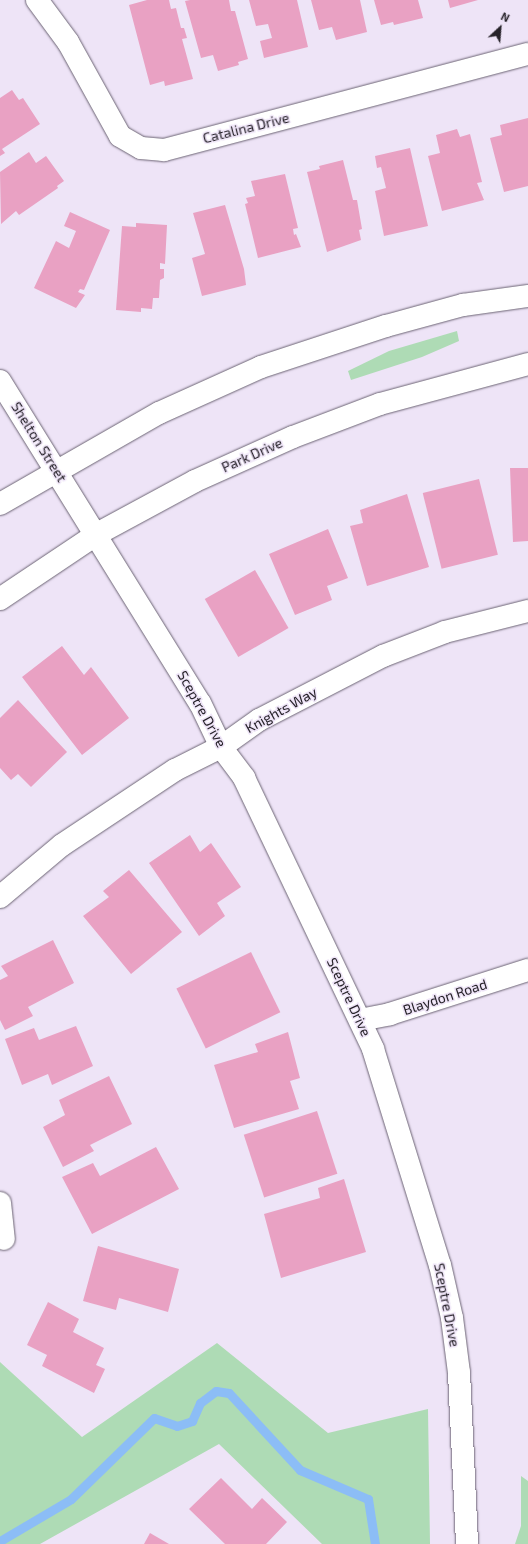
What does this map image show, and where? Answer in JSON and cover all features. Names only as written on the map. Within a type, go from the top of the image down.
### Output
[{"type":"street","name":"Catalina Drive","points":[[37,0],[68,42],[120,136],[140,148],[164,150],[528,54]]},
{"type":"street","points":[[0,504],[159,413],[277,361],[358,334],[456,307],[528,296]]},
{"type":"street","name":"Park Drive","points":[[0,599],[97,534],[195,481],[293,437],[380,404],[528,364]]},
{"type":"street","name":"Shelton Street","points":[[0,381],[78,504]]},
{"type":"street","name":"Sceptre Drive","points":[[78,504],[200,703],[221,747],[244,778],[373,1049],[440,1265],[452,1318],[459,1373],[467,1544]]},
{"type":"street","name":"Knights Way","points":[[0,897],[62,845],[114,809],[176,770],[221,747],[259,720],[383,656],[445,632],[528,611]]},
{"type":"street","name":"Blaydon Road","points":[[360,1020],[390,1014],[528,970]]},
{"type":"street","points":[[0,1203],[4,1239]]},
{"type":"green space","points":[[457,331],[459,341],[422,357],[351,380],[348,371],[389,351]]},
{"type":"green space","points":[[217,1343],[328,1433],[428,1409],[430,1544],[322,1544],[219,1444],[40,1544],[0,1544],[0,1362],[82,1437]]},
{"type":"green space","points":[[521,1476],[528,1481],[528,1544],[515,1544],[521,1526]]},
{"type":"building","points":[[147,0],[169,0],[171,9],[176,8],[181,28],[184,28],[187,38],[182,39],[193,79],[165,86],[164,81],[150,85],[129,5]]},
{"type":"building","points":[[229,0],[231,11],[235,11],[248,59],[238,62],[239,65],[218,71],[213,55],[201,58],[185,1]]},
{"type":"building","points":[[249,0],[297,0],[308,47],[264,58],[260,41],[272,38],[268,24],[256,26]]},
{"type":"building","points":[[311,0],[360,0],[367,32],[336,40],[332,27],[319,30]]},
{"type":"building","points":[[374,0],[418,0],[423,18],[394,25],[393,22],[381,25]]},
{"type":"building","points":[[448,0],[478,0],[450,8]]},
{"type":"building","points":[[12,90],[19,100],[23,98],[40,124],[2,149],[5,153],[0,156],[0,98]]},
{"type":"building","points":[[528,118],[528,186],[504,192],[490,138],[502,135],[500,125]]},
{"type":"building","points":[[457,129],[460,137],[470,134],[482,182],[477,183],[484,200],[442,211],[428,156],[440,153],[436,135]]},
{"type":"building","points":[[410,148],[428,226],[384,236],[375,191],[386,188],[381,167],[377,168],[375,156]]},
{"type":"building","points":[[29,152],[36,163],[46,156],[64,181],[57,186],[58,188],[19,215],[16,211],[1,224],[0,172]]},
{"type":"building","points":[[343,160],[353,200],[357,200],[362,229],[359,230],[361,240],[327,252],[307,172],[320,169],[319,166]]},
{"type":"building","points":[[285,174],[298,228],[293,229],[294,235],[296,234],[301,247],[258,258],[245,204],[248,203],[246,198],[255,196],[251,181]]},
{"type":"building","points":[[225,205],[244,269],[246,285],[202,296],[192,258],[205,254],[193,213]]},
{"type":"building","points":[[70,212],[110,230],[84,290],[80,289],[78,292],[85,295],[76,308],[34,288],[56,241],[69,248],[76,231],[64,226]]},
{"type":"building","points":[[136,223],[167,225],[165,264],[160,263],[160,269],[164,269],[164,278],[160,280],[159,298],[153,298],[152,309],[141,308],[141,312],[116,310],[122,226],[136,227]]},
{"type":"building","points":[[510,468],[528,468],[528,541],[513,542]]},
{"type":"building","points":[[479,479],[498,555],[442,569],[423,493]]},
{"type":"building","points":[[407,494],[429,567],[367,586],[350,526],[363,523],[360,510]]},
{"type":"building","points":[[328,529],[348,578],[327,586],[332,600],[295,615],[269,554]]},
{"type":"building","points":[[255,570],[288,628],[238,657],[205,599]]},
{"type":"building","points":[[62,646],[84,675],[91,667],[129,718],[82,755],[22,677]]},
{"type":"building","points":[[18,700],[67,752],[31,787],[18,774],[11,780],[0,768],[0,718]]},
{"type":"building","points":[[190,835],[200,852],[211,843],[241,887],[217,903],[225,916],[199,936],[149,863]]},
{"type":"building","points":[[129,870],[182,932],[131,974],[83,916],[109,897],[103,891]]},
{"type":"building","points":[[53,940],[74,983],[28,1007],[33,1016],[5,1030],[0,1020],[0,980],[8,976],[1,966]]},
{"type":"building","points":[[251,952],[280,1012],[206,1049],[176,988]]},
{"type":"building","points":[[76,1026],[93,1066],[52,1085],[48,1074],[22,1085],[5,1039],[34,1028],[39,1040]]},
{"type":"building","points":[[288,1032],[300,1078],[290,1081],[299,1109],[234,1128],[214,1065],[258,1052],[255,1044]]},
{"type":"building","points":[[109,1076],[132,1124],[90,1145],[94,1151],[63,1167],[43,1127],[65,1115],[59,1100]]},
{"type":"building","points":[[317,1111],[337,1174],[264,1198],[244,1135]]},
{"type":"building","points":[[156,1147],[179,1189],[92,1234],[62,1177],[93,1163],[100,1176]]},
{"type":"building","points":[[344,1179],[366,1252],[281,1278],[264,1214],[320,1198],[318,1188]]},
{"type":"building","points":[[98,1246],[179,1269],[168,1312],[119,1298],[116,1310],[83,1301]]},
{"type":"building","points":[[48,1302],[79,1319],[73,1332],[104,1348],[96,1365],[105,1369],[94,1393],[42,1366],[47,1355],[27,1345]]},
{"type":"building","points":[[221,1478],[252,1509],[262,1498],[287,1522],[266,1544],[225,1544],[189,1509]]},
{"type":"building","points":[[150,1533],[169,1544],[144,1544]]},
{"type":"waterway","points":[[0,1541],[71,1499],[154,1418],[177,1426],[192,1421],[200,1403],[216,1391],[229,1393],[300,1470],[368,1499],[375,1544]]}]
